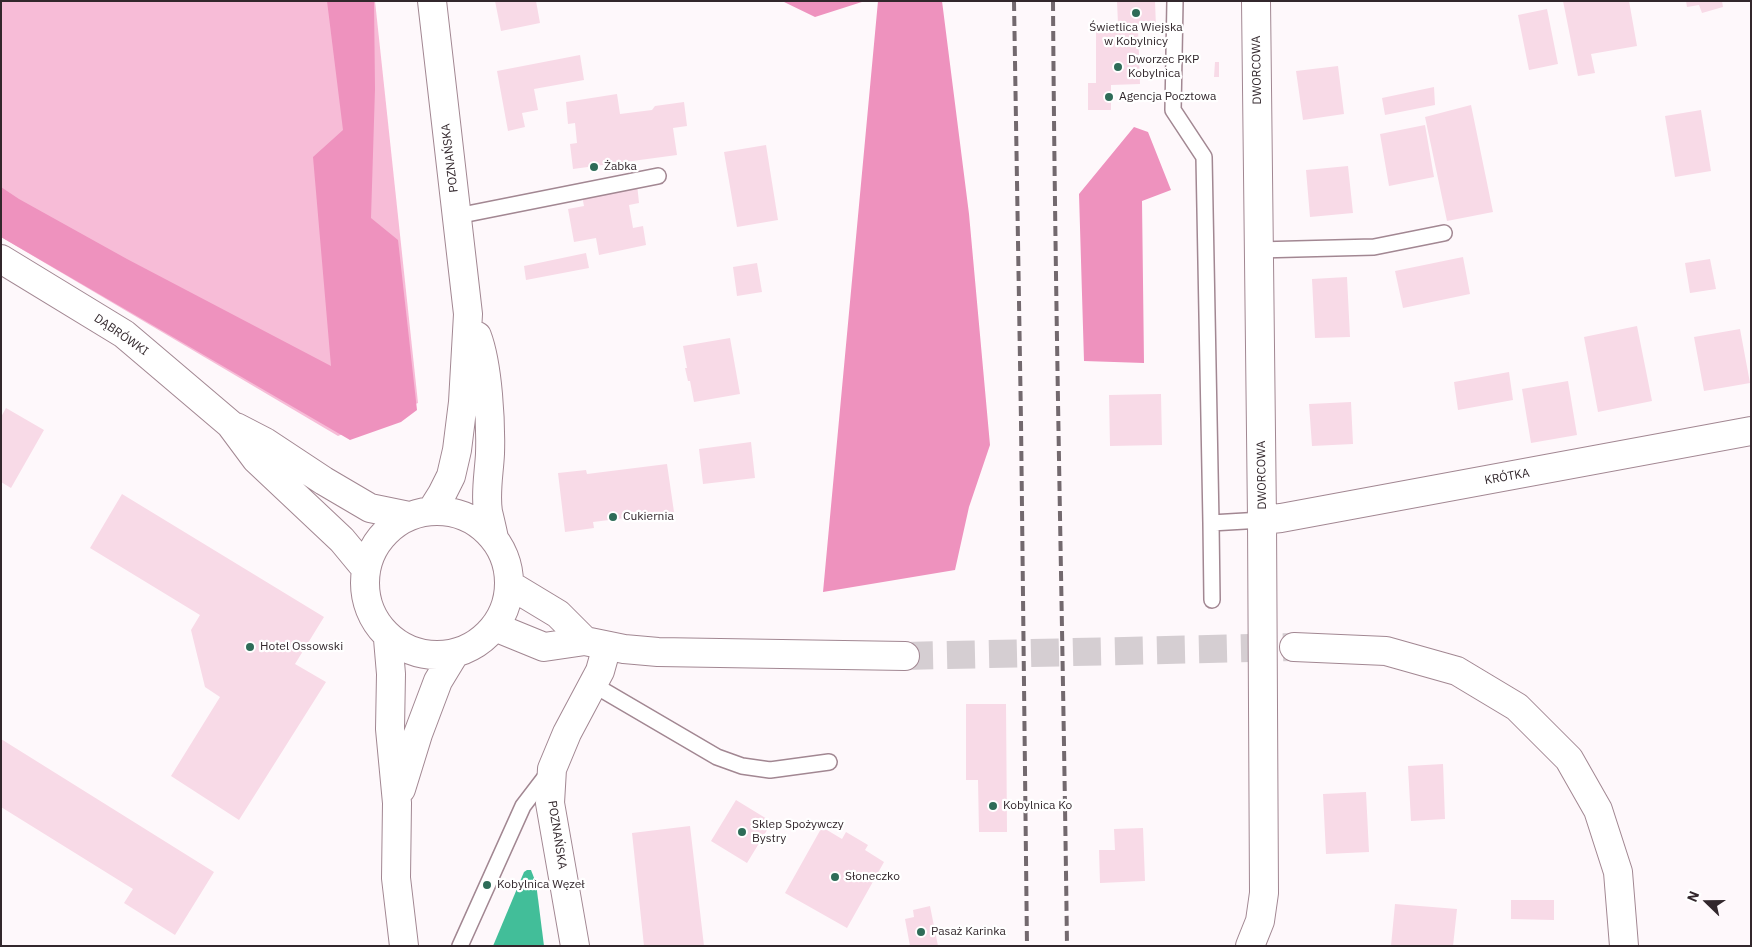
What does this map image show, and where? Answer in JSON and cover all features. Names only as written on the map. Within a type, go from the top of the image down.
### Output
[{"type":"street","name":"POZNAŃSKA","points":[[420,513],[442,494],[451,476],[457,450],[463,402],[468,314],[432,1]]},
{"type":"street","name":"DWORCOWA","points":[[1250,946],[1260,922],[1264,893],[1256,1]]},
{"type":"street","name":"DĄBRÓWKI","points":[[1,259],[124,334],[230,424],[256,459],[342,540],[366,569]]},
{"type":"street","name":"POZNAŃSKA","points":[[468,314],[481,346],[487,393],[490,454],[487,492],[488,511],[494,538]]},
{"type":"street","name":"DĄBRÓWKI","points":[[230,424],[265,442],[324,481],[370,508],[420,513]]},
{"type":"street","name":"KRÓTKA","points":[[1262,520],[1751,432]]},
{"type":"street","points":[[388,639],[408,649],[431,655],[455,653],[477,644],[495,627],[506,606],[510,585],[506,558],[494,538],[477,522],[456,512],[420,513],[389,529],[374,547],[366,569],[366,594],[374,617],[388,639],[391,674],[390,729],[397,803],[396,878],[404,946]]},
{"type":"street","points":[[510,585],[558,614],[596,644]]},
{"type":"street","points":[[495,627],[544,647],[596,644],[658,652],[905,656]]},
{"type":"street","name":"POZNAŃSKA","points":[[575,946],[550,803],[552,768],[568,732],[600,671],[596,644]]},
{"type":"street","points":[[1294,647],[1386,651],[1457,672],[1517,707],[1569,759],[1598,810],[1618,872],[1624,946]]},
{"type":"street","points":[[397,803],[421,726],[438,681],[455,653]]},
{"type":"lane","points":[[1175,1],[1173,110],[1204,157],[1212,600]]},
{"type":"lane","points":[[457,216],[658,176]]},
{"type":"lane","points":[[1258,250],[1374,247],[1444,233]]},
{"type":"lane","points":[[1211,523],[1262,520]]},
{"type":"lane","points":[[594,684],[717,757],[742,766],[770,770],[829,762]]},
{"type":"lane","points":[[460,946],[523,806],[552,768]]},
{"type":"shaded area","points":[[1,1],[375,1],[418,403],[338,436],[1,237]]},
{"type":"shaded area","points":[[327,1],[374,1],[375,89],[371,218],[398,240],[417,410],[401,422],[350,440],[1,237],[1,187],[127,259],[331,366],[313,157],[343,130]]},
{"type":"shaded area","points":[[782,1],[865,1],[815,17]]},
{"type":"shaded area","points":[[878,1],[942,1],[969,214],[990,445],[969,507],[955,570],[823,592]]},
{"type":"shaded area","points":[[1134,127],[1148,132],[1171,190],[1142,201],[1144,363],[1084,361],[1079,194]]},
{"type":"shaded area","points":[[531,870],[536,883],[544,946],[493,946],[524,872]]},
{"type":"building","points":[[495,1],[536,1],[540,23],[501,31]]},
{"type":"building","name":"Dworzec PKP Kobylnica","points":[[1117,1],[1155,1],[1156,27],[1138,27],[1140,84],[1111,85],[1111,110],[1088,110],[1088,83],[1096,83],[1096,24],[1118,24]]},
{"type":"building","points":[[1563,1],[1629,1],[1637,46],[1591,54],[1595,73],[1578,76]]},
{"type":"building","points":[[1686,1],[1722,1],[1723,7],[1702,13],[1699,5],[1687,7]]},
{"type":"building","points":[[1547,9],[1558,64],[1529,70],[1518,15]]},
{"type":"building","points":[[580,55],[584,80],[534,89],[538,110],[522,113],[525,127],[508,131],[497,71]]},
{"type":"building","points":[[1215,62],[1219,62],[1219,77],[1214,77]]},
{"type":"building","points":[[1338,66],[1344,114],[1303,120],[1296,71]]},
{"type":"building","points":[[1434,87],[1435,105],[1385,115],[1382,98]]},
{"type":"building","points":[[617,94],[620,114],[652,110],[655,106],[684,102],[687,126],[673,128],[677,155],[573,169],[570,144],[577,143],[575,123],[568,124],[566,102]]},
{"type":"building","points":[[1471,105],[1493,212],[1447,221],[1425,117]]},
{"type":"building","points":[[1701,110],[1711,171],[1675,177],[1665,116]]},
{"type":"building","points":[[1425,125],[1434,177],[1389,186],[1380,134]]},
{"type":"building","points":[[766,145],[778,220],[737,227],[724,152]]},
{"type":"building","points":[[1348,166],[1353,213],[1310,217],[1306,170]]},
{"type":"building","points":[[637,184],[639,203],[629,205],[633,228],[643,226],[646,245],[599,255],[596,238],[574,242],[568,209],[584,206],[582,196]]},
{"type":"building","points":[[586,253],[589,268],[526,280],[524,266]]},
{"type":"building","points":[[1463,257],[1470,294],[1403,308],[1395,271]]},
{"type":"building","points":[[1710,259],[1716,289],[1690,293],[1685,263]]},
{"type":"building","points":[[757,263],[762,292],[737,296],[733,267]]},
{"type":"building","points":[[1347,277],[1350,337],[1315,338],[1312,279]]},
{"type":"building","points":[[1637,326],[1652,401],[1598,412],[1584,337]]},
{"type":"building","points":[[1740,329],[1750,383],[1704,391],[1694,337]]},
{"type":"building","points":[[730,338],[740,394],[694,402],[690,381],[688,381],[685,368],[687,368],[683,346]]},
{"type":"building","points":[[1509,372],[1513,400],[1458,410],[1454,382]]},
{"type":"building","points":[[1568,381],[1577,435],[1531,443],[1522,389]]},
{"type":"building","points":[[1161,394],[1162,445],[1110,446],[1109,395]]},
{"type":"building","points":[[1351,402],[1353,444],[1312,446],[1309,404]]},
{"type":"building","points":[[6,408],[44,430],[11,488],[1,482],[1,417]]},
{"type":"building","points":[[751,442],[755,478],[703,484],[699,449]]},
{"type":"building","points":[[667,464],[674,512],[593,522],[594,528],[565,532],[558,473],[586,470],[587,474]]},
{"type":"building","name":"Hotel Ossowski","points":[[122,494],[324,617],[295,664],[326,682],[239,820],[171,776],[220,697],[205,687],[191,630],[200,615],[90,548]]},
{"type":"building","points":[[966,704],[1006,704],[1007,832],[979,832],[978,780],[966,780]]},
{"type":"building","points":[[1,739],[214,872],[175,935],[124,903],[133,889],[1,807]]},
{"type":"building","points":[[1443,764],[1445,819],[1411,821],[1408,766]]},
{"type":"building","points":[[1366,792],[1369,852],[1326,854],[1323,794]]},
{"type":"building","name":"Sklep Spożywczy Bystry","points":[[736,800],[772,822],[747,863],[711,841]]},
{"type":"building","points":[[690,826],[704,946],[644,946],[632,833]]},
{"type":"building","name":"Słoneczko","points":[[822,827],[842,839],[846,832],[868,845],[865,850],[884,862],[847,928],[785,893]]},
{"type":"building","points":[[1143,828],[1145,881],[1100,883],[1099,850],[1115,850],[1114,829]]},
{"type":"building","points":[[1511,900],[1554,900],[1554,920],[1511,919]]},
{"type":"building","points":[[1395,904],[1457,909],[1453,946],[1391,946]]},
{"type":"building","name":"Pasaż Karinka","points":[[930,906],[938,946],[910,946],[905,919],[914,917],[913,910]]},
{"type":"tunnel","points":[[905,656],[1294,647]]},
{"type":"railway","points":[[1014,1],[1027,946]]},
{"type":"railway","points":[[1053,1],[1067,946]]},
{"type":"place","name":"Świetlica Wiejska w Kobylnicy","points":[[1136,13]]},
{"type":"place","name":"Dworzec PKP Kobylnica","points":[[1118,67]]},
{"type":"place","name":"Agencja Pocztowa","points":[[1109,97]]},
{"type":"place","name":"Żabka","points":[[594,167]]},
{"type":"place","name":"Cukiernia","points":[[613,517]]},
{"type":"place","name":"Hotel Ossowski","points":[[250,647]]},
{"type":"place","name":"Kobylnica Ko","points":[[993,806]]},
{"type":"place","name":"Sklep Spożywczy Bystry","points":[[742,832]]},
{"type":"place","name":"Słoneczko","points":[[835,877]]},
{"type":"place","name":"Kobylnica Węzeł","points":[[487,885]]},
{"type":"place","name":"Pasaż Karinka","points":[[921,932]]}]
